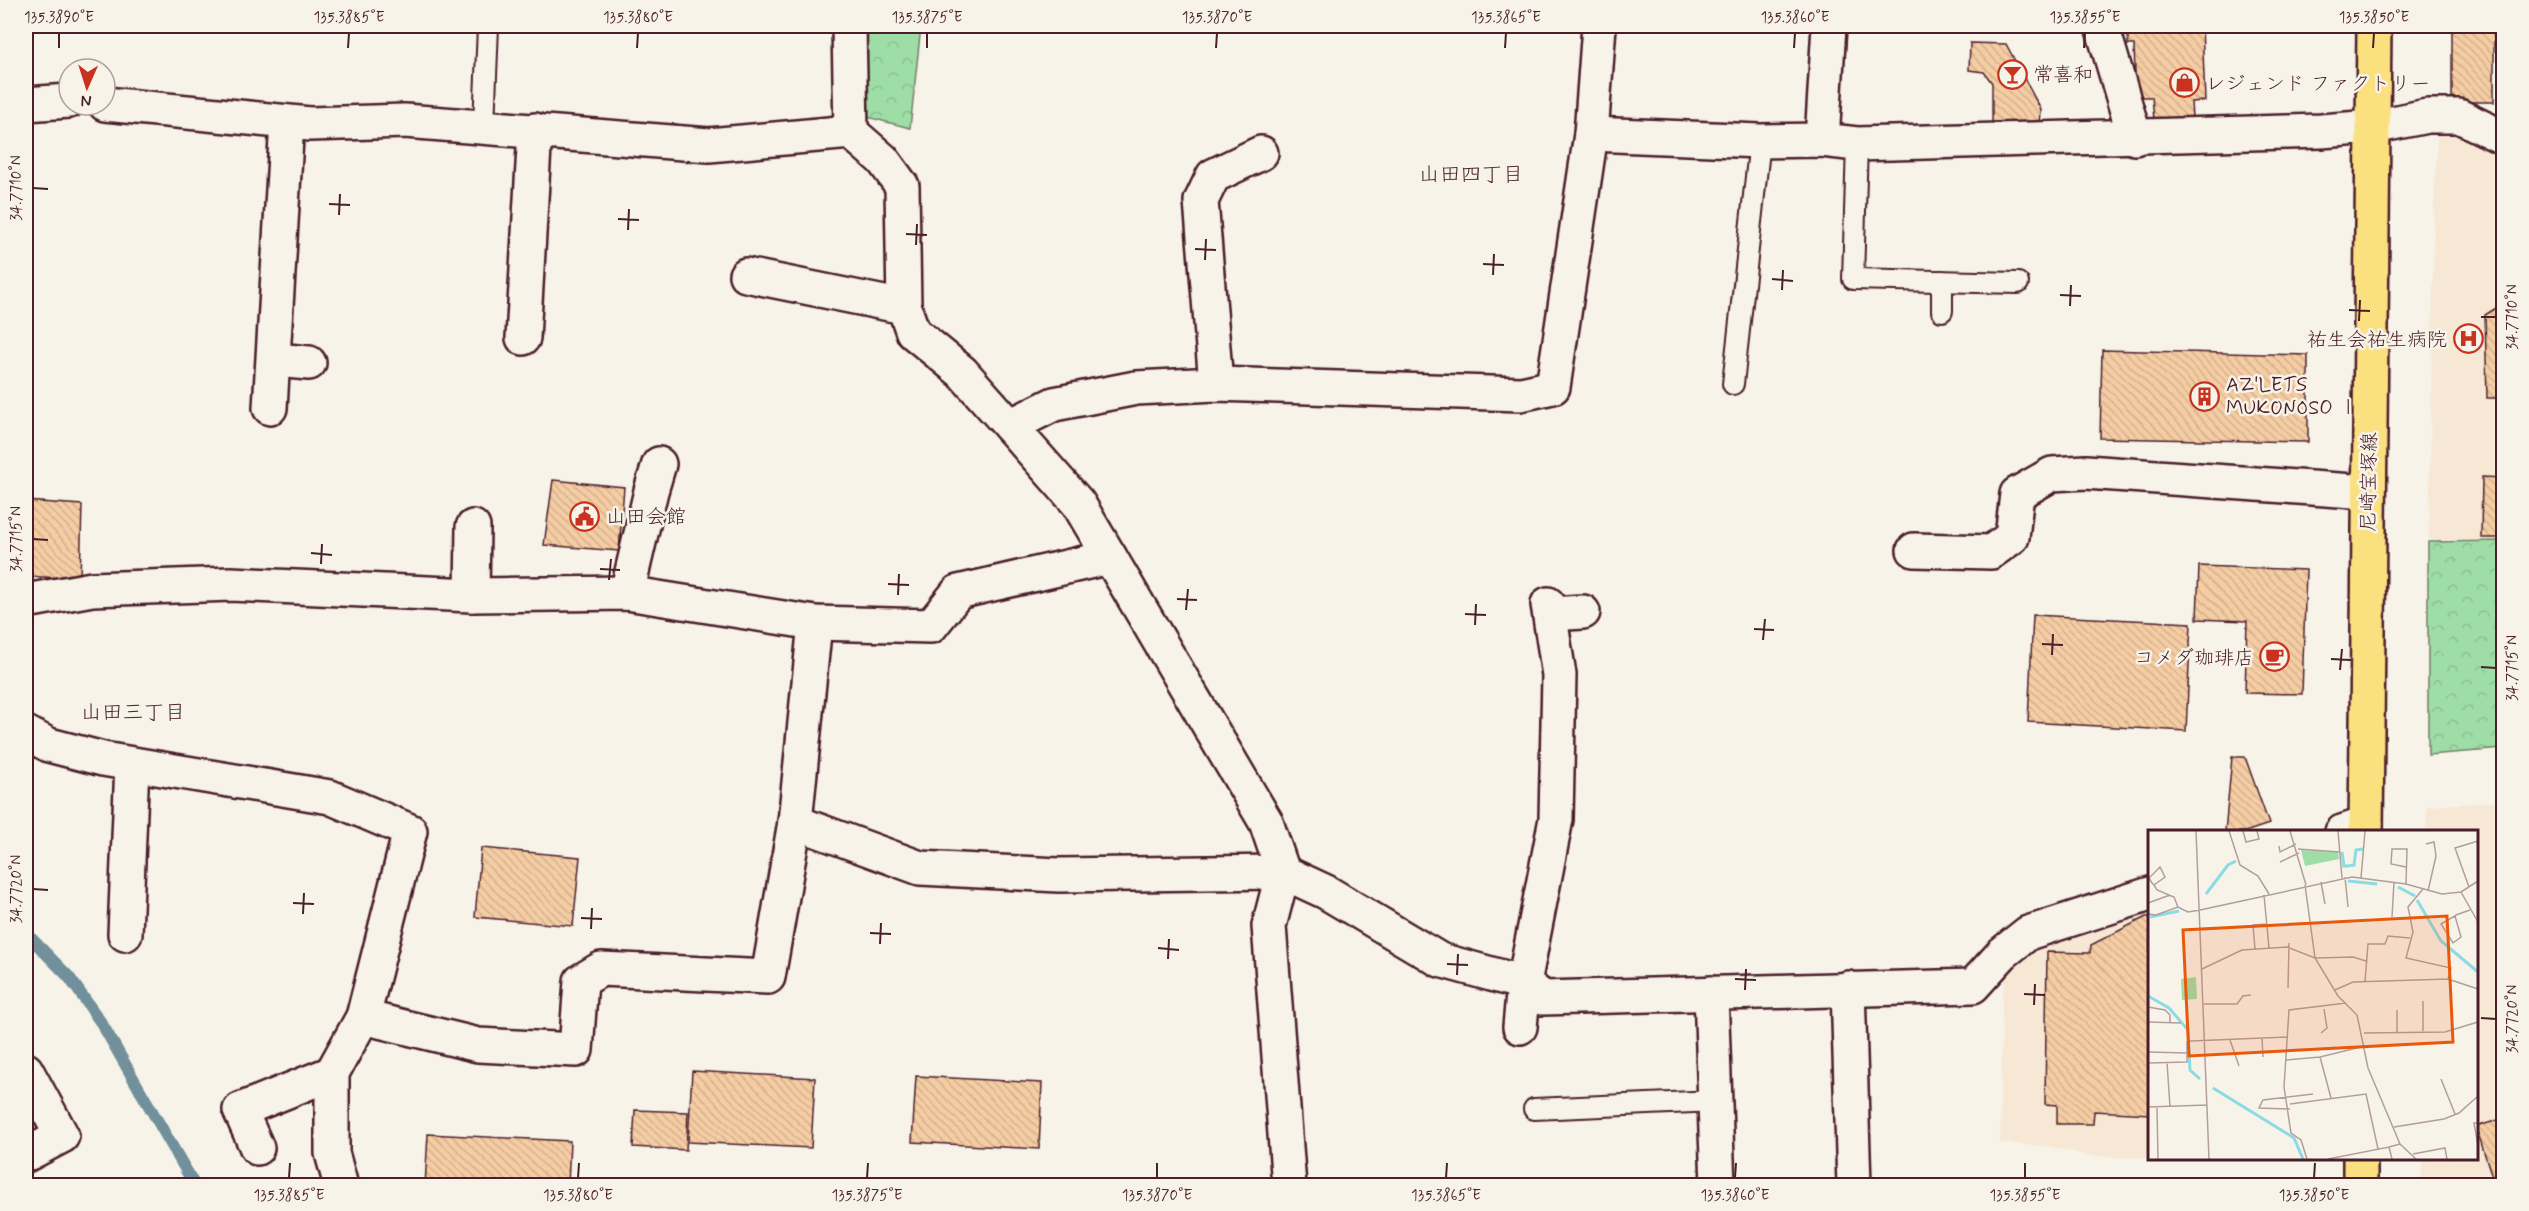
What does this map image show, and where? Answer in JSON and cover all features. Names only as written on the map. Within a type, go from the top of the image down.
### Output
[{"type":"main road","name":"尼崎宝塚線","points":[[2358,829],[2368,492],[2374,26]]},
{"type":"main road","points":[[2360,1160],[2360,1185]]},
{"type":"street","points":[[849,26],[851,132]]},
{"type":"street","points":[[1010,426],[1054,404],[1136,388],[1216,384],[1521,394],[1553,387],[1591,134],[1599,26]]},
{"type":"street","points":[[1822,140],[1829,26]]},
{"type":"street","points":[[2102,26],[2135,138]]},
{"type":"street","points":[[26,104],[57,103]]},
{"type":"street","points":[[117,105],[310,124],[405,121],[709,145],[851,132],[883,160],[902,186],[904,307],[914,332],[962,372],[1078,502],[1266,822],[1283,872],[1269,926],[1289,1185]]},
{"type":"street","points":[[1591,134],[1760,141],[1822,140],[1857,144],[2321,132],[2373,127],[2427,116],[2459,116],[2504,138]]},
{"type":"street","points":[[270,408],[275,360],[287,122]]},
{"type":"street","points":[[523,338],[535,130]]},
{"type":"street","points":[[1216,384],[1201,201],[1213,176],[1261,153]]},
{"type":"street","points":[[746,275],[904,307]]},
{"type":"street","points":[[275,360],[309,363]]},
{"type":"street","points":[[627,593],[659,464]]},
{"type":"street","points":[[1914,550],[1991,552],[2012,537],[2017,494],[2052,474],[2086,472],[2368,492]]},
{"type":"street","points":[[472,595],[473,527]]},
{"type":"street","points":[[26,601],[92,589],[231,584],[472,595],[627,593],[815,623],[931,626],[958,592],[1110,558]]},
{"type":"street","points":[[1520,1027],[1524,983],[1556,819],[1568,718],[1549,609],[1583,612]]},
{"type":"street","points":[[363,1017],[478,1045],[576,1050],[581,981],[601,969],[768,977],[795,822],[815,623]]},
{"type":"street","points":[[26,733],[49,745],[132,764],[330,797],[410,831],[363,1017],[332,1073],[332,1153],[341,1185]]},
{"type":"street","points":[[125,934],[132,764]]},
{"type":"street","points":[[795,822],[920,868],[1059,875],[1283,872],[1326,892],[1440,960],[1524,983],[1543,998],[1973,986],[2003,953],[2028,933],[2148,895]]},
{"type":"street","points":[[1848,988],[1854,1185]]},
{"type":"street","points":[[1711,993],[1718,1185]]},
{"type":"street","points":[[26,1070],[62,1136],[26,1155]]},
{"type":"street","points":[[257,1148],[240,1110],[332,1073]]},
{"type":"lane","points":[[484,126],[488,26]]},
{"type":"lane","points":[[1734,384],[1760,141]]},
{"type":"lane","points":[[1857,144],[1852,288],[1942,281],[2018,283]]},
{"type":"lane","points":[[1942,281],[1942,312]]},
{"type":"lane","points":[[1534,1109],[1716,1101]]},
{"type":"shaded area","name":"祐生会祐生病院","points":[[2438,126],[2503,147],[2504,540],[2429,540],[2434,205]]},
{"type":"shaded area","points":[[2503,801],[2503,1185],[2421,1186],[2422,1160],[2478,1160],[2478,830],[2426,830],[2427,806]]},
{"type":"shaded area","points":[[2148,906],[2148,1158],[2090,1156],[2046,1146],[2000,1143],[2002,1000],[2007,964],[2030,945]]},
{"type":"green space","points":[[858,26],[921,26],[910,128],[867,117]]},
{"type":"green space","points":[[2503,541],[2503,749],[2428,755],[2428,542]]},
{"type":"building","points":[[2128,26],[2202,26],[2205,101],[2191,102],[2192,118],[2154,120],[2152,97],[2136,97],[2134,45],[2128,45]]},
{"type":"building","points":[[2452,26],[2494,26],[2494,102],[2452,102]]},
{"type":"building","points":[[1970,43],[2006,44],[2041,110],[2040,127],[1992,128],[1992,83],[1984,72],[1969,70]]},
{"type":"building","points":[[2504,303],[2504,398],[2487,398],[2485,315]]},
{"type":"building","name":"AZ'LETS MUKONOSO Ⅰ","points":[[2102,350],[2308,355],[2308,442],[2100,438]]},
{"type":"building","points":[[2482,477],[2504,478],[2504,538],[2481,538]]},
{"type":"building","name":"山田会館","points":[[553,480],[624,487],[619,551],[544,545]]},
{"type":"building","points":[[26,501],[82,505],[80,579],[26,576]]},
{"type":"building","name":"コメダ珈琲店","points":[[2199,566],[2306,570],[2302,694],[2245,693],[2247,621],[2197,619]]},
{"type":"building","points":[[2033,615],[2191,623],[2186,731],[2028,722]]},
{"type":"building","points":[[2232,757],[2245,757],[2269,824],[2251,830],[2225,830]]},
{"type":"building","points":[[481,848],[580,857],[573,926],[475,917]]},
{"type":"building","points":[[2148,917],[2148,1114],[2094,1111],[2093,1124],[2057,1124],[2057,1105],[2045,1104],[2047,952],[2090,953],[2091,945]]},
{"type":"building","points":[[692,1071],[815,1078],[811,1148],[688,1142]]},
{"type":"building","points":[[916,1076],[1042,1083],[1039,1149],[912,1142]]},
{"type":"building","points":[[635,1110],[688,1112],[686,1150],[633,1147]]},
{"type":"building","points":[[2504,1118],[2504,1186],[2495,1186],[2478,1133],[2478,1126]]},
{"type":"building","points":[[428,1134],[570,1141],[568,1186],[425,1186]]},
{"type":"waterway","points":[[26,933],[69,977],[102,1024],[195,1186]]},
{"type":"place","name":"常喜和","points":[[2012,74]]},
{"type":"place","name":"レジェンド ファクトリー","points":[[2184,83]]},
{"type":"place","name":"祐生会祐生病院","points":[[2468,339]]},
{"type":"place","name":"AZ'LETS MUKONOSO Ⅰ","points":[[2205,396]]},
{"type":"place","name":"山田会館","points":[[585,516]]},
{"type":"place","name":"コメダ珈琲店","points":[[2275,657]]},
{"type":"district","name":"山田四丁目","points":[[1471,174]]},
{"type":"district","name":"山田三丁目","points":[[133,712]]}]
